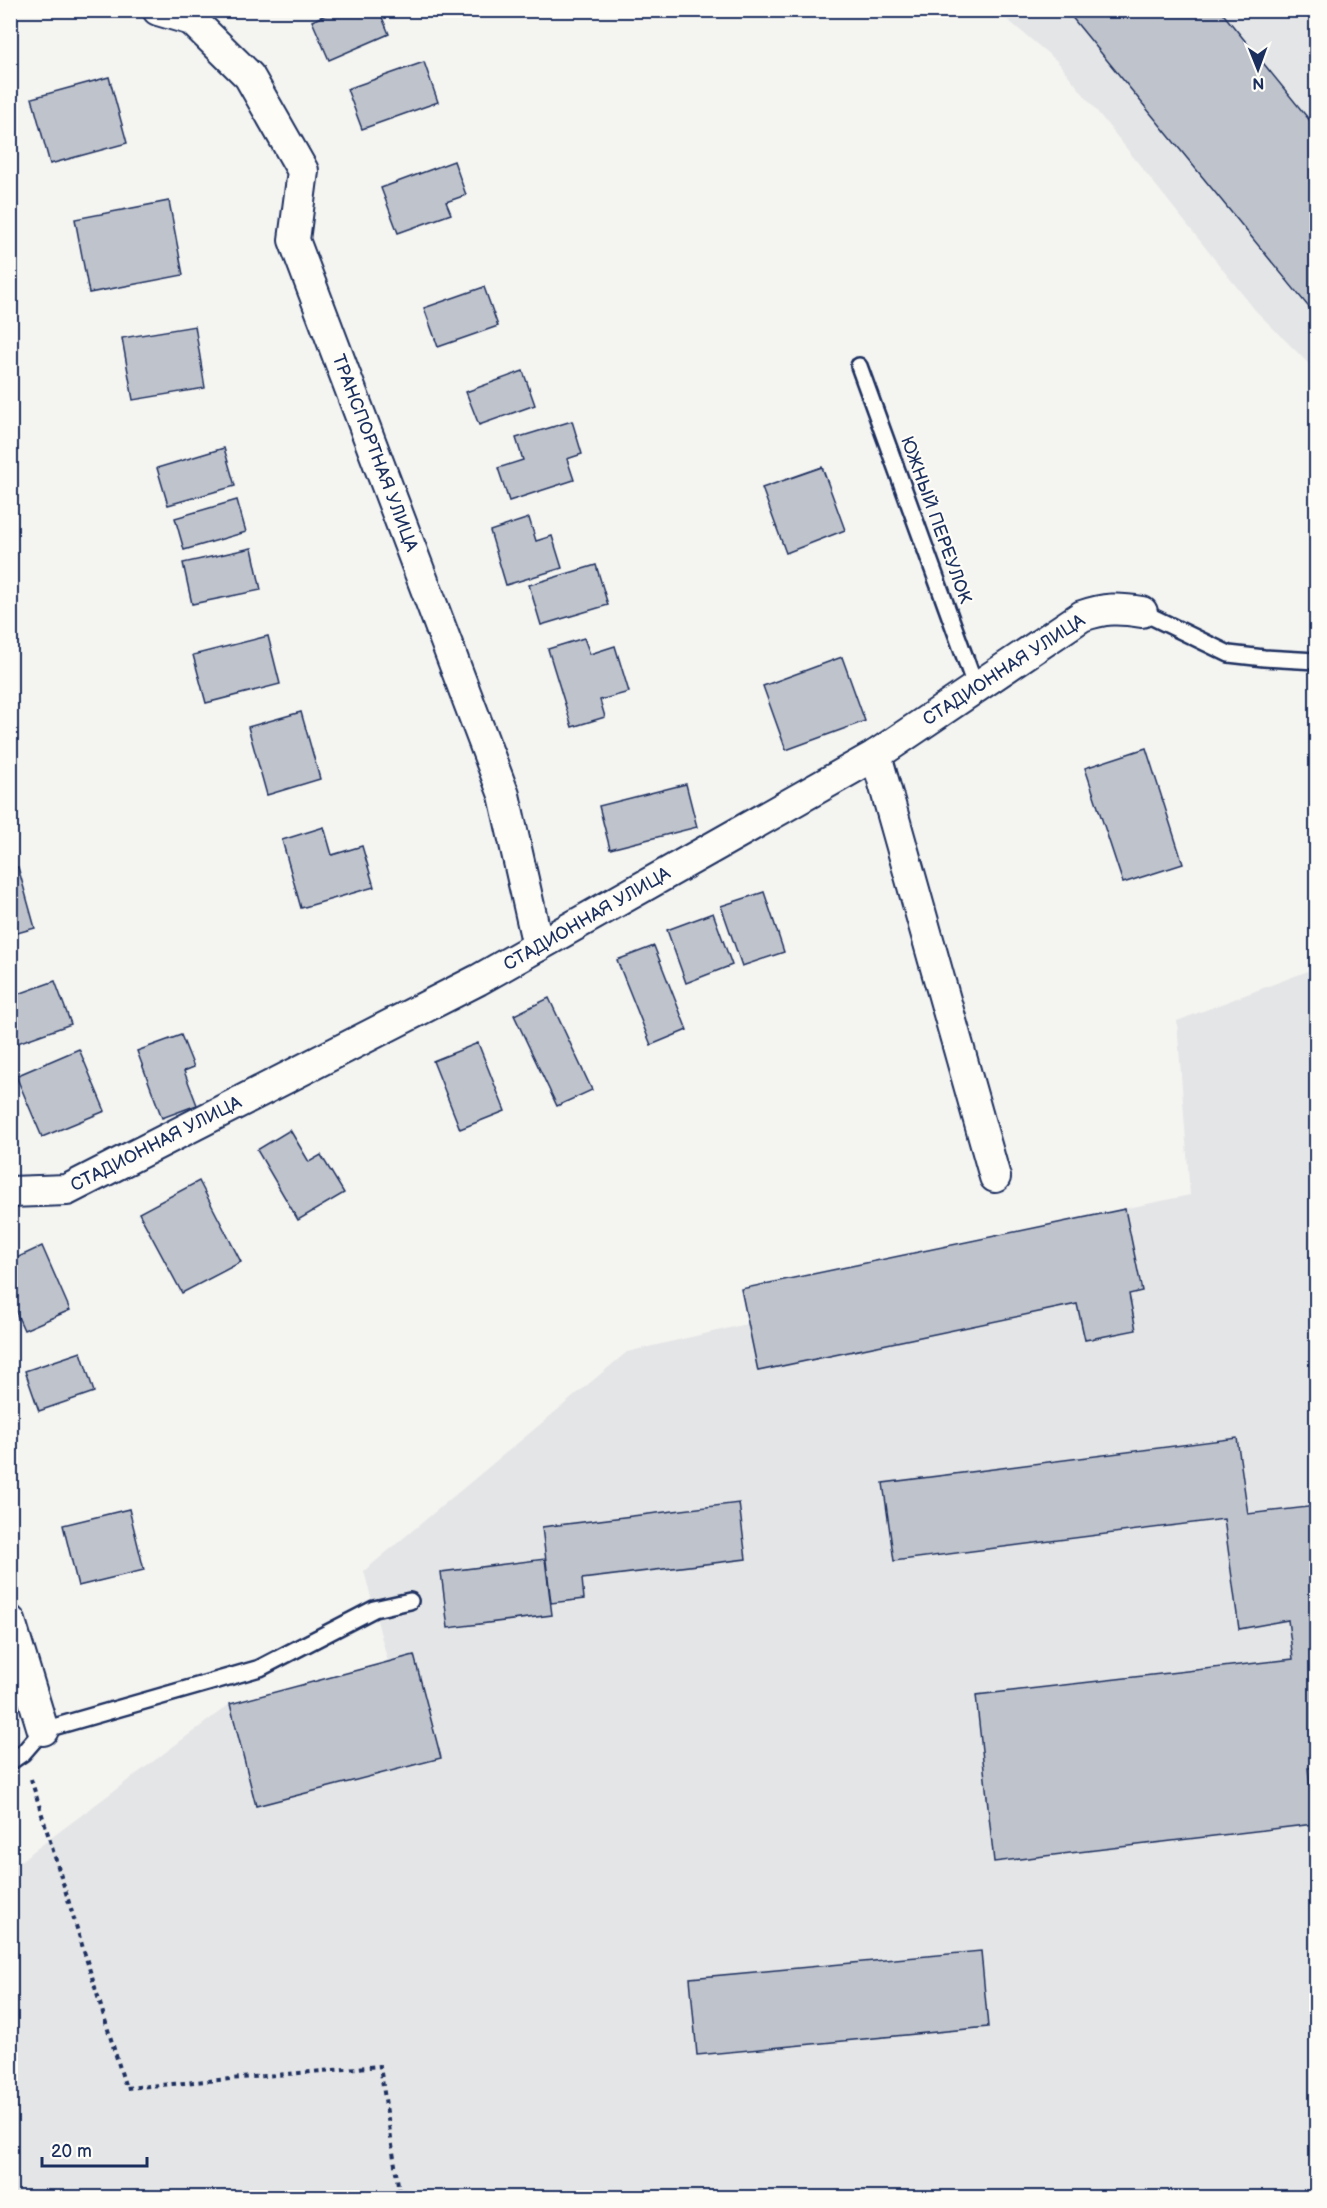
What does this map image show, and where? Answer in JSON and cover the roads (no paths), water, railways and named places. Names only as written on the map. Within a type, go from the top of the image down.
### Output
[{"type":"street","name":"ТРАНСПОРТНАЯ УЛИЦА","points":[[158,10],[192,20],[249,76],[303,171],[294,240],[504,795],[538,946]]},
{"type":"street","name":"СТАДИОННАЯ УЛИЦА","points":[[10,1192],[67,1190],[478,980],[876,755],[1082,616],[1098,610],[1117,608],[1142,612]]},
{"type":"street","points":[[876,755],[995,1177]]},
{"type":"street","points":[[10,1621],[43,1730]]},
{"type":"lane","name":"ЮЖНЫЙ ПЕРЕУЛОК","points":[[859,366],[976,688]]},
{"type":"lane","points":[[1142,612],[1229,654],[1317,661]]},
{"type":"lane","points":[[17,1757],[43,1730],[260,1668],[374,1609],[410,1601]]}]
